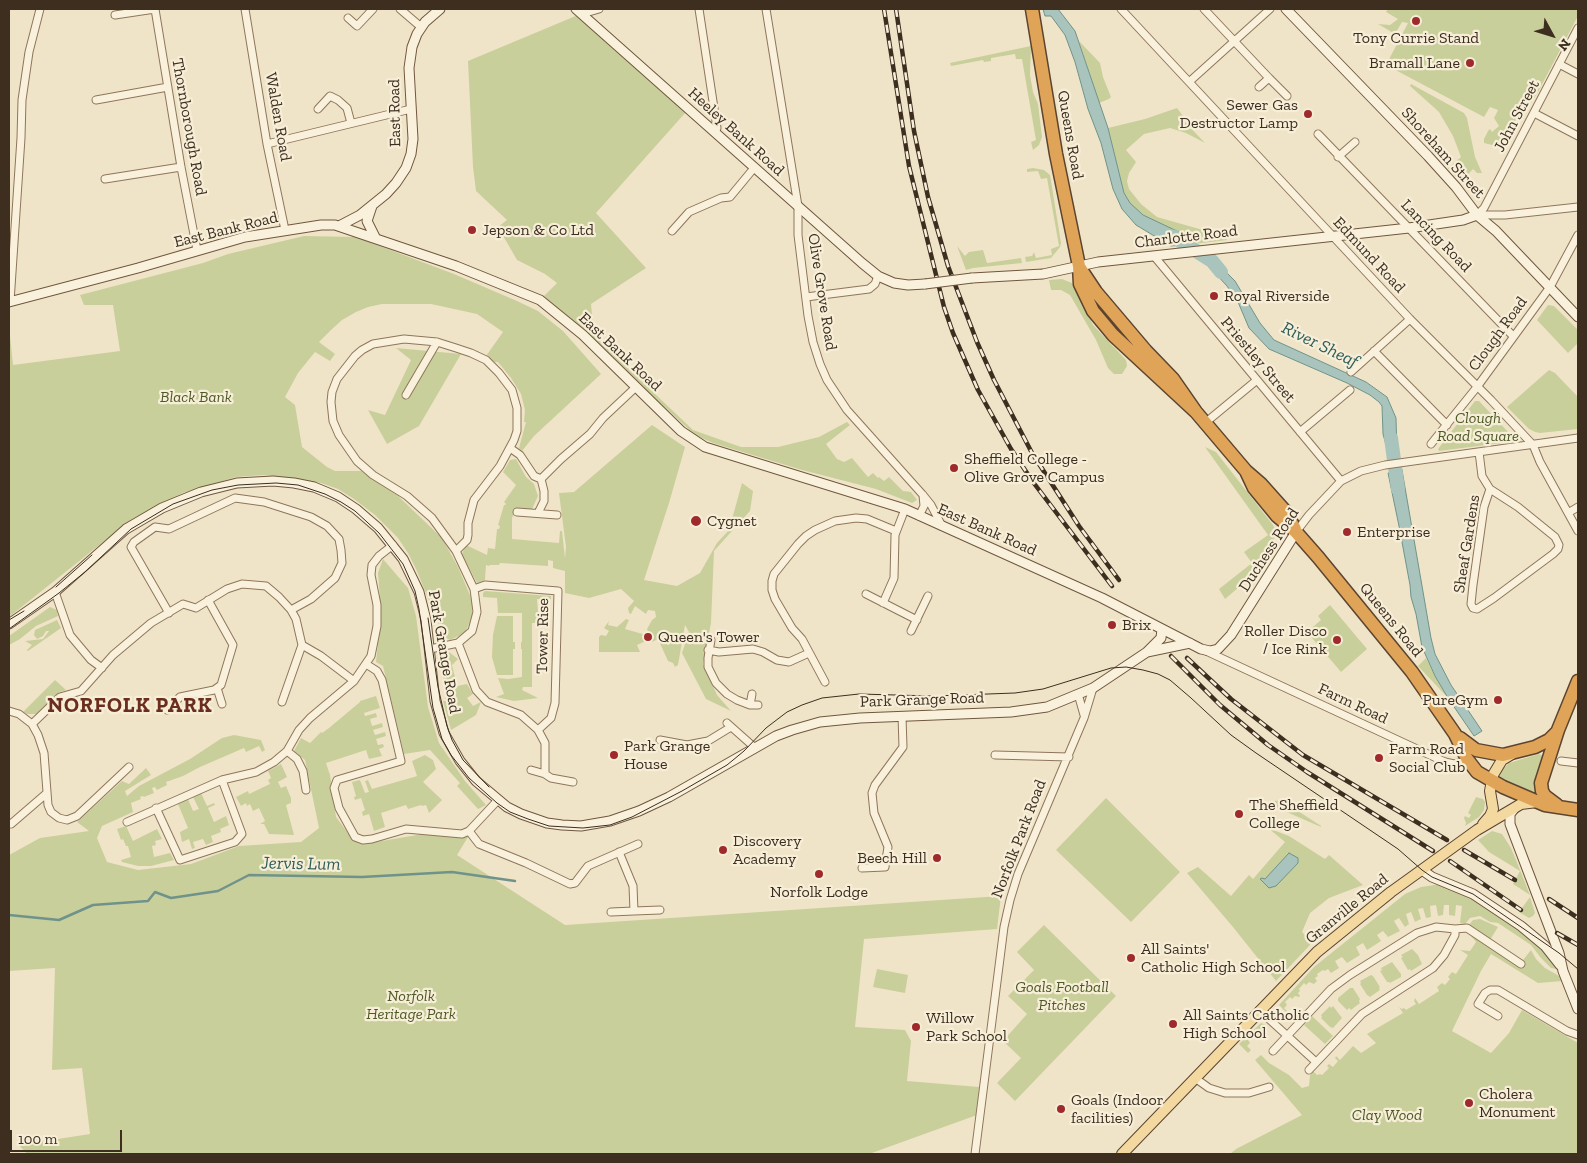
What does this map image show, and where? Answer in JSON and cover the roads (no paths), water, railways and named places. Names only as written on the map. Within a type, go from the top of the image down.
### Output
[{"type":"highway","name":"Queens Road","points":[[1032,9],[1056,154],[1079,266],[1080,284],[1096,315],[1120,343],[1196,412],[1246,472],[1254,488],[1277,516],[1296,532],[1394,649],[1422,685],[1455,734],[1469,761],[1486,778]]},
{"type":"highway","points":[[1564,808],[1549,800],[1541,788],[1542,777],[1558,730],[1578,681]]},
{"type":"highway","points":[[1512,754],[1538,746],[1549,740],[1558,730]]},
{"type":"highway","name":"Queens Road","points":[[1455,734],[1476,750],[1498,754],[1512,754]]},
{"type":"highway","points":[[1486,778],[1538,802],[1578,810]]},
{"type":"main road","points":[[1486,778],[1497,768],[1502,760],[1512,754]]},
{"type":"main road","name":"Granville Road","points":[[1477,830],[1492,812],[1493,803],[1486,778]]},
{"type":"main road","name":"Granville Road","points":[[1122,1154],[1317,952],[1376,904],[1477,830],[1521,804],[1538,802]]},
{"type":"street","points":[[10,302],[12,214],[22,100],[29,52],[40,9]]},
{"type":"street","points":[[116,15],[155,9]]},
{"type":"street","name":"Thornborough Road","points":[[155,9],[181,167],[197,250]]},
{"type":"street","name":"Walden Road","points":[[246,9],[267,144],[285,230]]},
{"type":"street","points":[[348,18],[357,26],[373,9]]},
{"type":"street","points":[[400,9],[421,28]]},
{"type":"street","name":"East Road","points":[[339,226],[372,206],[396,183],[408,163],[413,139],[410,59],[414,40],[421,28],[428,18],[440,9]]},
{"type":"street","points":[[579,11],[599,9]]},
{"type":"street","points":[[699,9],[717,128],[715,133]]},
{"type":"street","name":"Olive Grove Road","points":[[766,9],[798,206],[798,234],[806,297],[813,342],[820,364],[827,380],[847,410],[932,505],[942,526]]},
{"type":"street","name":"Edmund Road","points":[[1121,9],[1410,319],[1533,445],[1540,462],[1578,531]]},
{"type":"street","points":[[1204,9],[1286,96]]},
{"type":"street","points":[[1189,82],[1270,9]]},
{"type":"street","name":"Shoreham Street","points":[[1286,9],[1428,156],[1456,187],[1477,215],[1496,231],[1578,317]]},
{"type":"street","name":"Heeley Bank Road","points":[[579,11],[878,276]]},
{"type":"street","name":"John Street","points":[[1477,215],[1484,208],[1578,28]]},
{"type":"street","points":[[1559,64],[1578,74]]},
{"type":"street","points":[[1259,88],[1269,78]]},
{"type":"street","points":[[96,100],[168,87]]},
{"type":"street","points":[[318,110],[330,96],[347,108],[351,123]]},
{"type":"street","points":[[267,144],[411,108]]},
{"type":"street","points":[[1534,113],[1578,136]]},
{"type":"street","name":"Lancing Road","points":[[1318,134],[1338,157],[1513,336]]},
{"type":"street","points":[[1338,157],[1354,142]]},
{"type":"street","points":[[104,179],[181,167]]},
{"type":"street","points":[[672,231],[689,212],[721,198],[730,197],[754,168]]},
{"type":"street","points":[[779,190],[790,188],[793,178]]},
{"type":"street","points":[[372,206],[367,222],[375,237]]},
{"type":"street","name":"Charlotte Road","points":[[878,276],[903,285],[972,278],[1043,274],[1079,266],[1178,252],[1409,228],[1467,219],[1477,215],[1517,214],[1578,206]]},
{"type":"street","name":"East Bank Road","points":[[10,302],[246,237],[321,225],[339,226],[456,266],[540,300],[583,335],[681,431],[706,448],[905,509],[1101,597],[1201,649]]},
{"type":"street","name":"Clough Road","points":[[1431,444],[1477,387],[1550,287],[1578,235]]},
{"type":"street","name":"Priestley Street","points":[[1154,256],[1341,481]]},
{"type":"street","points":[[806,297],[869,289],[875,284],[878,276]]},
{"type":"street","points":[[1351,372],[1410,319]]},
{"type":"street","points":[[430,648],[458,643],[472,631],[477,618],[474,589],[456,552],[432,518],[407,496],[373,475],[356,461],[338,435],[332,421],[330,402],[337,379],[349,362],[362,350],[373,344],[404,339],[438,342],[486,360],[512,390],[517,408],[517,430],[500,466],[474,500],[468,524],[468,535],[456,552]]},
{"type":"street","points":[[406,395],[438,342]]},
{"type":"street","points":[[1374,351],[1447,424]]},
{"type":"street","points":[[1205,423],[1258,380]]},
{"type":"street","points":[[541,479],[590,434],[603,418],[636,387]]},
{"type":"street","points":[[1300,432],[1350,390]]},
{"type":"street","name":"Duchess Road","points":[[1226,640],[1237,628],[1296,532],[1341,481],[1361,471],[1385,465],[1578,438]]},
{"type":"street","points":[[510,448],[520,455],[534,476],[541,479]]},
{"type":"street","name":"Sheaf Gardens","points":[[1479,452],[1482,476],[1490,489],[1518,507],[1558,541],[1558,549],[1477,609],[1473,608],[1471,604],[1472,585],[1484,507],[1490,489]]},
{"type":"street","points":[[538,513],[544,501],[541,479]]},
{"type":"street","name":"Park Grange Road","points":[[9,624],[55,592],[126,530],[148,515],[201,492],[237,483],[294,482],[314,488],[338,497],[356,509],[378,528],[403,559],[419,592],[426,620],[435,701],[444,733],[460,760],[476,781],[507,807],[547,823],[562,826],[596,824],[626,817],[650,806],[754,747],[792,730],[820,722],[841,719],[1011,712],[1046,707],[1093,688]]},
{"type":"street","points":[[919,516],[924,506],[923,495]]},
{"type":"street","points":[[170,613],[131,547],[134,542],[155,527],[169,529],[234,498],[264,502],[311,517],[327,526],[339,539],[342,564],[335,578],[310,599],[291,610]]},
{"type":"street","points":[[1568,513],[1578,507]]},
{"type":"street","points":[[883,603],[894,578],[896,531],[905,509]]},
{"type":"street","points":[[517,512],[557,515]]},
{"type":"street","points":[[825,682],[775,599],[772,590],[774,574],[798,544],[815,530],[829,524],[846,519],[867,519],[896,531]]},
{"type":"street","points":[[128,822],[222,780],[256,772],[274,762],[287,751],[299,730],[310,718],[354,682],[372,656],[377,626],[377,605],[371,575],[372,565],[379,556],[393,545]]},
{"type":"street","points":[[32,724],[60,697],[81,691],[113,655],[151,623],[183,604],[196,608],[227,589],[242,584],[266,586],[291,610],[296,619],[302,645],[282,702]]},
{"type":"street","name":"Tower Rise","points":[[474,589],[485,585],[558,591],[555,703],[551,718],[538,730]]},
{"type":"street","points":[[55,592],[70,635],[85,654],[102,668]]},
{"type":"street","points":[[866,594],[917,620]]},
{"type":"street","points":[[911,631],[928,596]]},
{"type":"street","points":[[167,710],[180,698],[214,690],[221,685],[233,645],[208,600]]},
{"type":"street","points":[[1093,688],[1147,652],[1161,638],[1162,629]]},
{"type":"street","points":[[711,640],[708,650],[708,667],[716,684],[727,694],[754,705],[752,694]]},
{"type":"street","points":[[1201,649],[1210,651],[1218,649],[1226,640]]},
{"type":"street","points":[[1226,640],[1224,650],[1227,660]]},
{"type":"street","name":"East Bank Road","points":[[1188,642],[1206,646],[1226,640]]},
{"type":"street","points":[[1147,652],[1188,642]]},
{"type":"street","points":[[458,643],[476,690],[487,702],[520,716],[538,730],[545,743],[545,774]]},
{"type":"street","points":[[302,645],[321,656],[354,682]]},
{"type":"street","points":[[708,650],[719,652],[753,649],[776,660],[789,662],[809,653]]},
{"type":"street","name":"Farm Road","points":[[1201,649],[1445,762],[1454,764],[1469,761]]},
{"type":"street","points":[[366,664],[378,671],[382,680],[401,762],[337,780],[334,788],[339,808],[355,838],[363,840],[372,839],[406,829],[462,834],[469,831],[498,800]]},
{"type":"street","points":[[217,688],[222,704]]},
{"type":"street","name":"Norfolk Park Road","points":[[975,1154],[1004,927],[1010,900],[1018,874],[1069,757],[1093,688]]},
{"type":"street","points":[[1078,694],[1084,718]]},
{"type":"street","points":[[9,711],[19,714],[32,724],[38,735],[44,754],[47,793],[51,812],[59,818],[67,820],[77,816],[129,767]]},
{"type":"street","points":[[862,868],[885,867],[888,847],[874,813],[872,793],[875,785],[903,747],[902,716]]},
{"type":"street","points":[[660,740],[687,745],[708,741],[729,725],[754,747]]},
{"type":"street","points":[[287,751],[297,759],[303,771],[306,790]]},
{"type":"street","points":[[995,755],[1069,757]]},
{"type":"street","points":[[1561,761],[1578,763]]},
{"type":"street","points":[[531,770],[551,778],[573,782]]},
{"type":"street","points":[[156,808],[180,860],[235,842],[242,834],[222,780]]},
{"type":"street","points":[[12,824],[47,793]]},
{"type":"street","points":[[1514,809],[1510,814],[1510,824],[1578,1009]]},
{"type":"street","points":[[469,831],[479,844],[526,863],[570,884],[575,883],[588,866],[638,844]]},
{"type":"street","points":[[619,852],[633,886],[634,912]]},
{"type":"street","points":[[1422,870],[1473,894],[1522,926],[1545,946],[1562,967]]},
{"type":"street","points":[[611,912],[660,910]]},
{"type":"street","points":[[1273,1051],[1331,989],[1417,933],[1436,927],[1467,928],[1521,964]]},
{"type":"street","points":[[1309,1070],[1362,1014],[1433,968],[1444,955],[1455,935],[1455,929]]},
{"type":"street","points":[[1498,1016],[1478,1004],[1485,993],[1490,990],[1498,990],[1567,1031],[1578,1035]]},
{"type":"street","points":[[1259,1010],[1316,1062]]},
{"type":"street","points":[[1195,1078],[1209,1088],[1225,1093],[1249,1093],[1269,1087]]},
{"type":"water","points":[[1043,9],[1058,9],[1075,31],[1108,128],[1124,193],[1130,203],[1143,215],[1179,232],[1194,244],[1171,246],[1136,225],[1122,209],[1113,189],[1101,143],[1088,109],[1075,62],[1065,35],[1051,16],[1045,16]]},
{"type":"water","points":[[1202,259],[1213,259],[1235,281],[1260,323],[1274,340],[1366,382],[1387,397],[1396,418],[1397,454],[1389,456],[1383,434],[1382,406],[1379,402],[1347,383],[1269,349],[1249,328],[1238,302],[1227,286]]},
{"type":"water","points":[[1402,470],[1435,654],[1451,685],[1482,731],[1474,736],[1435,676],[1422,647],[1388,473]]},
{"type":"water","points":[[1289,853],[1298,858],[1298,863],[1276,886],[1269,888],[1260,879],[1265,879]]},
{"type":"waterway","name":"River Sheaf","points":[[1170,236],[1212,261],[1221,272]]},
{"type":"waterway","name":"River Sheaf","points":[[1391,438],[1398,489]]},
{"type":"waterway","name":"Jervis Lum","points":[[9,915],[59,920],[93,905],[148,901],[155,892],[171,898],[218,891],[249,875],[362,877],[452,872],[515,881]]},
{"type":"tram line","points":[[9,629],[85,572],[131,529],[173,504],[212,490],[238,485],[276,483],[298,485],[325,494],[355,511],[379,533],[403,564],[415,591],[433,708],[442,739],[451,755],[469,778],[497,803],[510,812],[528,819],[549,826],[583,828],[610,825],[632,817],[727,765],[744,751],[766,728],[787,712],[822,698],[859,694],[933,696],[1015,693],[1043,689],[1111,668],[1126,667],[1158,674],[1170,680],[1231,735],[1256,753],[1398,849],[1432,877],[1473,894],[1559,953],[1578,969]]},
{"type":"tram line","points":[[56,587],[92,555]]},
{"type":"tram line","points":[[9,620],[24,611]]},
{"type":"tram line","points":[[428,618],[438,687],[452,740],[463,760],[489,787]]},
{"type":"railway","points":[[884,9],[909,166],[944,307],[953,333],[978,390],[1011,449],[1033,482],[1112,586]]},
{"type":"railway","points":[[896,9],[914,131],[928,197],[948,266],[977,342],[994,380],[1032,453],[1079,526],[1119,580]]},
{"type":"railway","points":[[1171,656],[1220,705],[1268,745],[1307,772],[1433,851]]},
{"type":"railway","points":[[1187,658],[1231,699],[1303,755],[1447,840]]},
{"type":"railway","points":[[1464,850],[1515,880]]},
{"type":"railway","points":[[1450,861],[1521,910]]},
{"type":"railway","points":[[1549,899],[1578,918]]},
{"type":"railway","points":[[1557,933],[1578,945]]},
{"type":"place","name":"Tony Currie Stand","points":[[1416,21]]},
{"type":"place","name":"Bramall Lane","points":[[1470,63]]},
{"type":"place","name":"Sewer Gas Destructor Lamp","points":[[1308,114]]},
{"type":"place","name":"Jepson & Co Ltd","points":[[472,230]]},
{"type":"place","name":"Royal Riverside","points":[[1214,296]]},
{"type":"place","name":"Sheffield College - Olive Grove Campus","points":[[954,468]]},
{"type":"place","name":"Cygnet","points":[[696,521]]},
{"type":"place","name":"Enterprise","points":[[1347,532]]},
{"type":"place","name":"Brix","points":[[1112,625]]},
{"type":"place","name":"Queen's Tower","points":[[648,637]]},
{"type":"place","name":"Roller Disco / Ice Rink","points":[[1337,640]]},
{"type":"place","name":"PureGym","points":[[1498,700]]},
{"type":"place","name":"Park Grange House","points":[[614,755]]},
{"type":"place","name":"Farm Road Social Club","points":[[1379,758]]},
{"type":"place","name":"The Sheffield College","points":[[1239,814]]},
{"type":"place","name":"Discovery Academy","points":[[723,850]]},
{"type":"place","name":"Beech Hill","points":[[937,858]]},
{"type":"place","name":"Norfolk Lodge","points":[[819,874]]},
{"type":"place","name":"All Saints' Catholic High School","points":[[1131,958]]},
{"type":"place","name":"All Saints Catholic High School","points":[[1173,1024]]},
{"type":"place","name":"Willow Park School","points":[[916,1027]]},
{"type":"place","name":"Cholera Monument","points":[[1469,1103]]},
{"type":"place","name":"Goals (Indoor facilities)","points":[[1061,1109]]},
{"type":"district","name":"NORFOLK PARK","points":[[130,706]]},
{"type":"park label","name":"Black Bank","points":[[196,397]]},
{"type":"park label","name":"Clough Road Square","points":[[1478,427]]},
{"type":"park label","name":"Goals Football Pitches","points":[[1062,996]]},
{"type":"park label","name":"Norfolk Heritage Park","points":[[411,1005]]},
{"type":"park label","name":"Clay Wood","points":[[1387,1115]]}]
